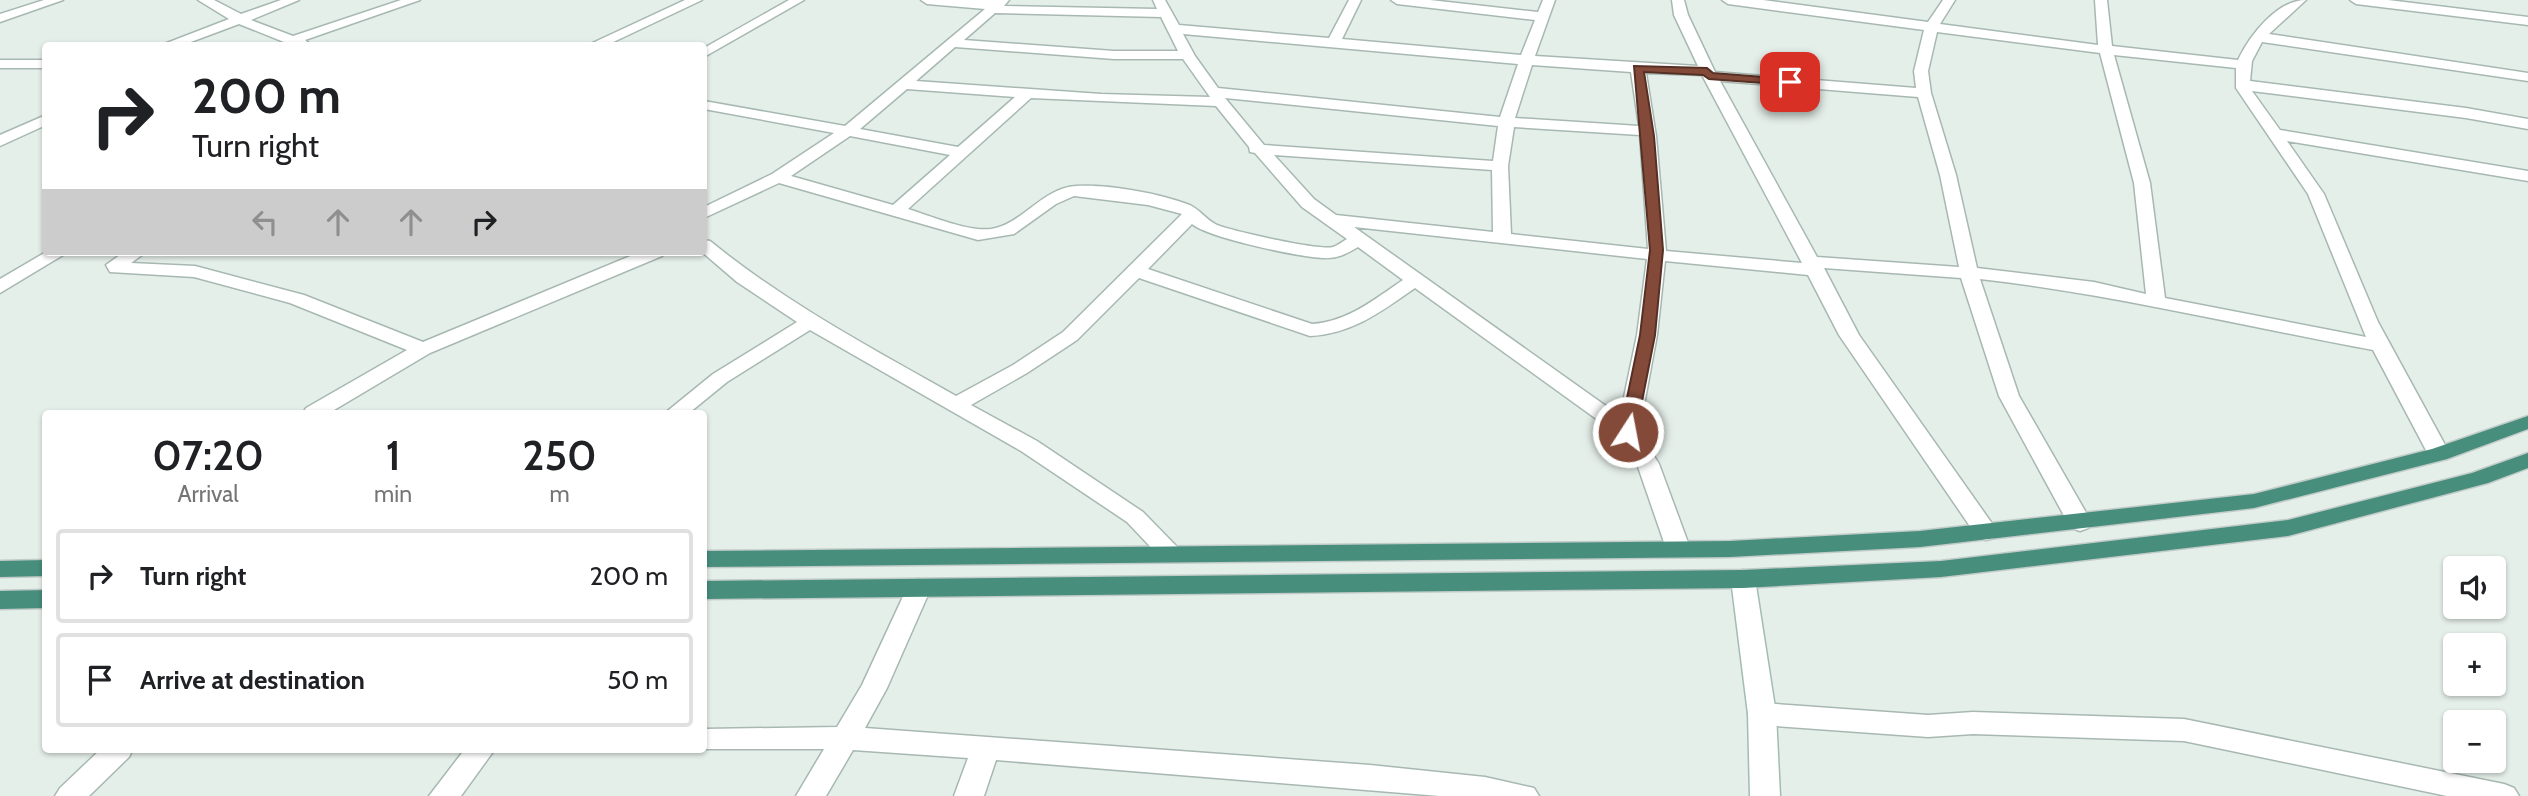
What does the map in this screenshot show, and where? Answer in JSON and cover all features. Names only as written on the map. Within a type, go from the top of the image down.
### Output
[{"type":"highway","points":[[707,559],[1730,549],[1906,540],[2080,523],[2254,501],[2439,454],[2528,422]]},
{"type":"highway","points":[[707,590],[1743,579],[1941,569],[2288,528],[2480,478],[2528,460]]},
{"type":"highway","points":[[0,569],[42,568]]},
{"type":"highway","points":[[0,600],[42,599]]},
{"type":"street","points":[[0,18],[57,0]]},
{"type":"street","points":[[204,0],[238,18],[298,42]]},
{"type":"street","points":[[176,42],[293,0]]},
{"type":"street","points":[[293,40],[414,0]]},
{"type":"street","points":[[602,42],[696,0]]},
{"type":"street","points":[[707,51],[798,0]]},
{"type":"street","points":[[927,0],[1111,14],[1166,14],[1334,41],[1527,61],[1924,93]]},
{"type":"street","points":[[1334,41],[1355,0]]},
{"type":"street","points":[[1398,0],[1543,17]]},
{"type":"street","points":[[1502,239],[1500,166],[1509,106],[1549,0]]},
{"type":"street","points":[[1678,0],[1681,15],[1708,74],[1849,335],[1986,532]]},
{"type":"street","points":[[1728,0],[2106,50],[2243,65]]},
{"type":"street","points":[[1880,0],[1897,22]]},
{"type":"street","points":[[1949,0],[1931,27],[1922,71],[1924,93],[1948,175],[1969,273],[2008,396],[2080,523]]},
{"type":"street","points":[[2101,0],[2103,38],[2142,183],[2156,300]]},
{"type":"street","points":[[2300,0],[2248,50],[2241,72],[2243,85],[2316,194],[2380,345],[2439,454]]},
{"type":"street","points":[[2356,0],[2528,21]]},
{"type":"street","points":[[707,212],[778,177],[848,131],[997,5]]},
{"type":"street","points":[[1166,14],[1187,55],[1256,149],[1308,203],[1628,432],[1648,464],[1678,548]]},
{"type":"street","points":[[2259,37],[2528,77]]},
{"type":"street","points":[[951,43],[1114,55],[1187,55]]},
{"type":"street","points":[[0,64],[42,64]]},
{"type":"street","points":[[1628,432],[1647,335],[1656,256],[1647,131],[1638,69]]},
{"type":"street","points":[[903,84],[1130,102],[1217,97],[1647,131]]},
{"type":"street","points":[[2243,85],[2441,109],[2528,124]]},
{"type":"street","points":[[895,212],[1029,92]]},
{"type":"street","points":[[707,107],[961,152]]},
{"type":"street","points":[[2,138],[42,122]]},
{"type":"street","points":[[2275,134],[2528,176]]},
{"type":"street","points":[[1256,149],[1500,166]]},
{"type":"street","points":[[778,177],[978,235],[995,236],[1007,231],[1063,195],[1074,191],[1107,193],[1184,208],[1196,220],[1215,230],[1321,253],[1337,252],[1358,240]]},
{"type":"street","points":[[957,404],[1020,369],[1070,336],[1191,215]]},
{"type":"street","points":[[1331,220],[1656,256],[1969,273],[2094,288],[2236,319],[2380,345]]},
{"type":"street","points":[[707,247],[744,278],[810,322],[1029,446],[1135,517],[1171,553]]},
{"type":"street","points":[[0,287],[52,256]]},
{"type":"street","points":[[130,256],[115,265],[116,268],[184,271],[233,282],[297,299],[423,349]]},
{"type":"street","points":[[319,410],[423,349],[646,256]]},
{"type":"street","points":[[1137,271],[1310,330],[1321,331],[1343,326],[1416,280]]},
{"type":"street","points":[[680,410],[720,378],[810,322]]},
{"type":"street","points":[[1743,579],[1762,714],[1765,796]]},
{"type":"street","points":[[811,796],[874,688],[919,588]]},
{"type":"street","points":[[1762,714],[1928,726],[1973,723],[2184,730],[2487,794]]},
{"type":"street","points":[[707,740],[845,738],[986,748],[1367,787],[1486,789],[1524,796]]},
{"type":"street","points":[[968,796],[986,748]]},
{"type":"street","points":[[71,796],[115,753]]},
{"type":"street","points":[[443,796],[478,753]]},
{"type":"route","points":[[1628,432],[1647,335],[1657,250],[1648,136],[1638,69],[1707,71],[1709,76],[1790,82]]}]
